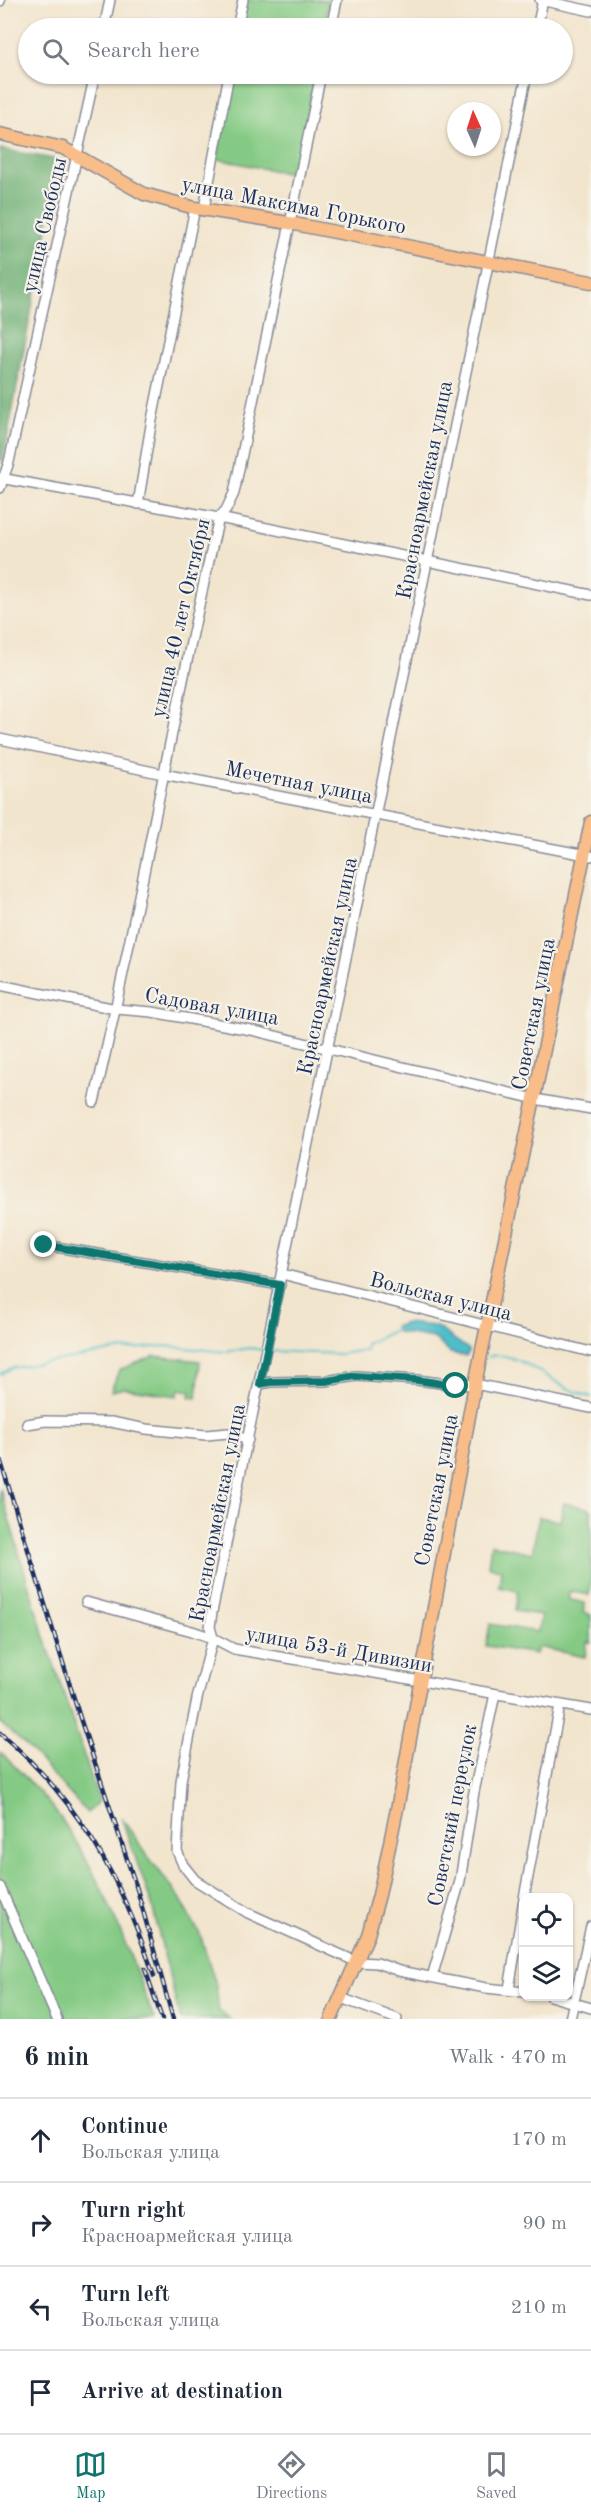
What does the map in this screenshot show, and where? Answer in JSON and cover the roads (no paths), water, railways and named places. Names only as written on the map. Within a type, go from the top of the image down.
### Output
[{"type":"main road","name":"улица Максима Горького","points":[[0,134],[63,148],[144,194],[199,208],[591,282]]},
{"type":"main road","name":"Советская улица","points":[[331,2019],[368,1935],[379,1895],[508,1216],[588,855],[591,822]]},
{"type":"street","points":[[106,18],[110,0]]},
{"type":"street","points":[[239,18],[243,0]]},
{"type":"street","points":[[333,18],[337,0]]},
{"type":"street","points":[[539,18],[542,0],[591,10]]},
{"type":"street","name":"улица Свободы","points":[[0,488],[9,462],[93,84]]},
{"type":"street","points":[[138,504],[151,425],[227,84]]},
{"type":"street","name":"улица 40 лет Октября","points":[[94,1102],[117,1009],[195,619],[219,518],[234,494],[288,224],[319,84]]},
{"type":"street","name":"Красноармейская улица","points":[[357,1962],[249,1913],[195,1880],[183,1865],[177,1851],[181,1781],[196,1698],[213,1638],[210,1627],[212,1612],[525,84]]},
{"type":"street","points":[[2,478],[219,518],[591,595]]},
{"type":"street","name":"Мечетная улица","points":[[0,740],[163,774],[588,855]]},
{"type":"street","name":"Садовая улица","points":[[0,984],[117,1009],[163,1014],[328,1048],[535,1099],[591,1109]]},
{"type":"street","points":[[44,1245],[280,1285]]},
{"type":"street","name":"Вольская улица","points":[[282,1274],[591,1352]]},
{"type":"street","points":[[260,1380],[271,1382],[326,1381],[356,1376],[417,1380],[456,1386],[475,1384],[591,1408]]},
{"type":"street","points":[[27,1424],[45,1421],[111,1422],[206,1435],[228,1433],[248,1440]]},
{"type":"street","name":"улица 53-й Дивизии","points":[[86,1602],[213,1638],[234,1649],[591,1710]]},
{"type":"street","name":"Советский переулок","points":[[432,1977],[460,1881],[474,1792],[495,1694]]},
{"type":"street","points":[[525,1893],[560,1705]]},
{"type":"street","points":[[0,1887],[57,2019]]},
{"type":"street","points":[[570,2019],[591,1926]]},
{"type":"street","points":[[509,1989],[519,1928]]},
{"type":"street","points":[[357,1962],[376,1963],[399,1971],[486,1989],[519,1991]]},
{"type":"street","points":[[341,1998],[397,2019]]},
{"type":"street","points":[[570,2001],[591,2008]]},
{"type":"water","points":[[406,1323],[435,1326],[469,1352],[466,1356],[450,1353],[434,1338],[397,1332],[395,1327]]},
{"type":"waterway","points":[[268,1351],[340,1354],[366,1350],[366,1344],[397,1329]]},
{"type":"waterway","points":[[0,1374],[12,1368],[118,1350],[165,1346],[226,1352],[250,1348],[262,1350]]},
{"type":"waterway","points":[[488,1357],[507,1357],[517,1360],[565,1387],[591,1397]]},
{"type":"railway","points":[[0,1459],[81,1721],[137,1889],[173,2019]]},
{"type":"railway","points":[[0,1733],[53,1786],[95,1844],[128,1907],[154,1976]]},
{"type":"railway","points":[[145,1969],[162,2019]]}]
